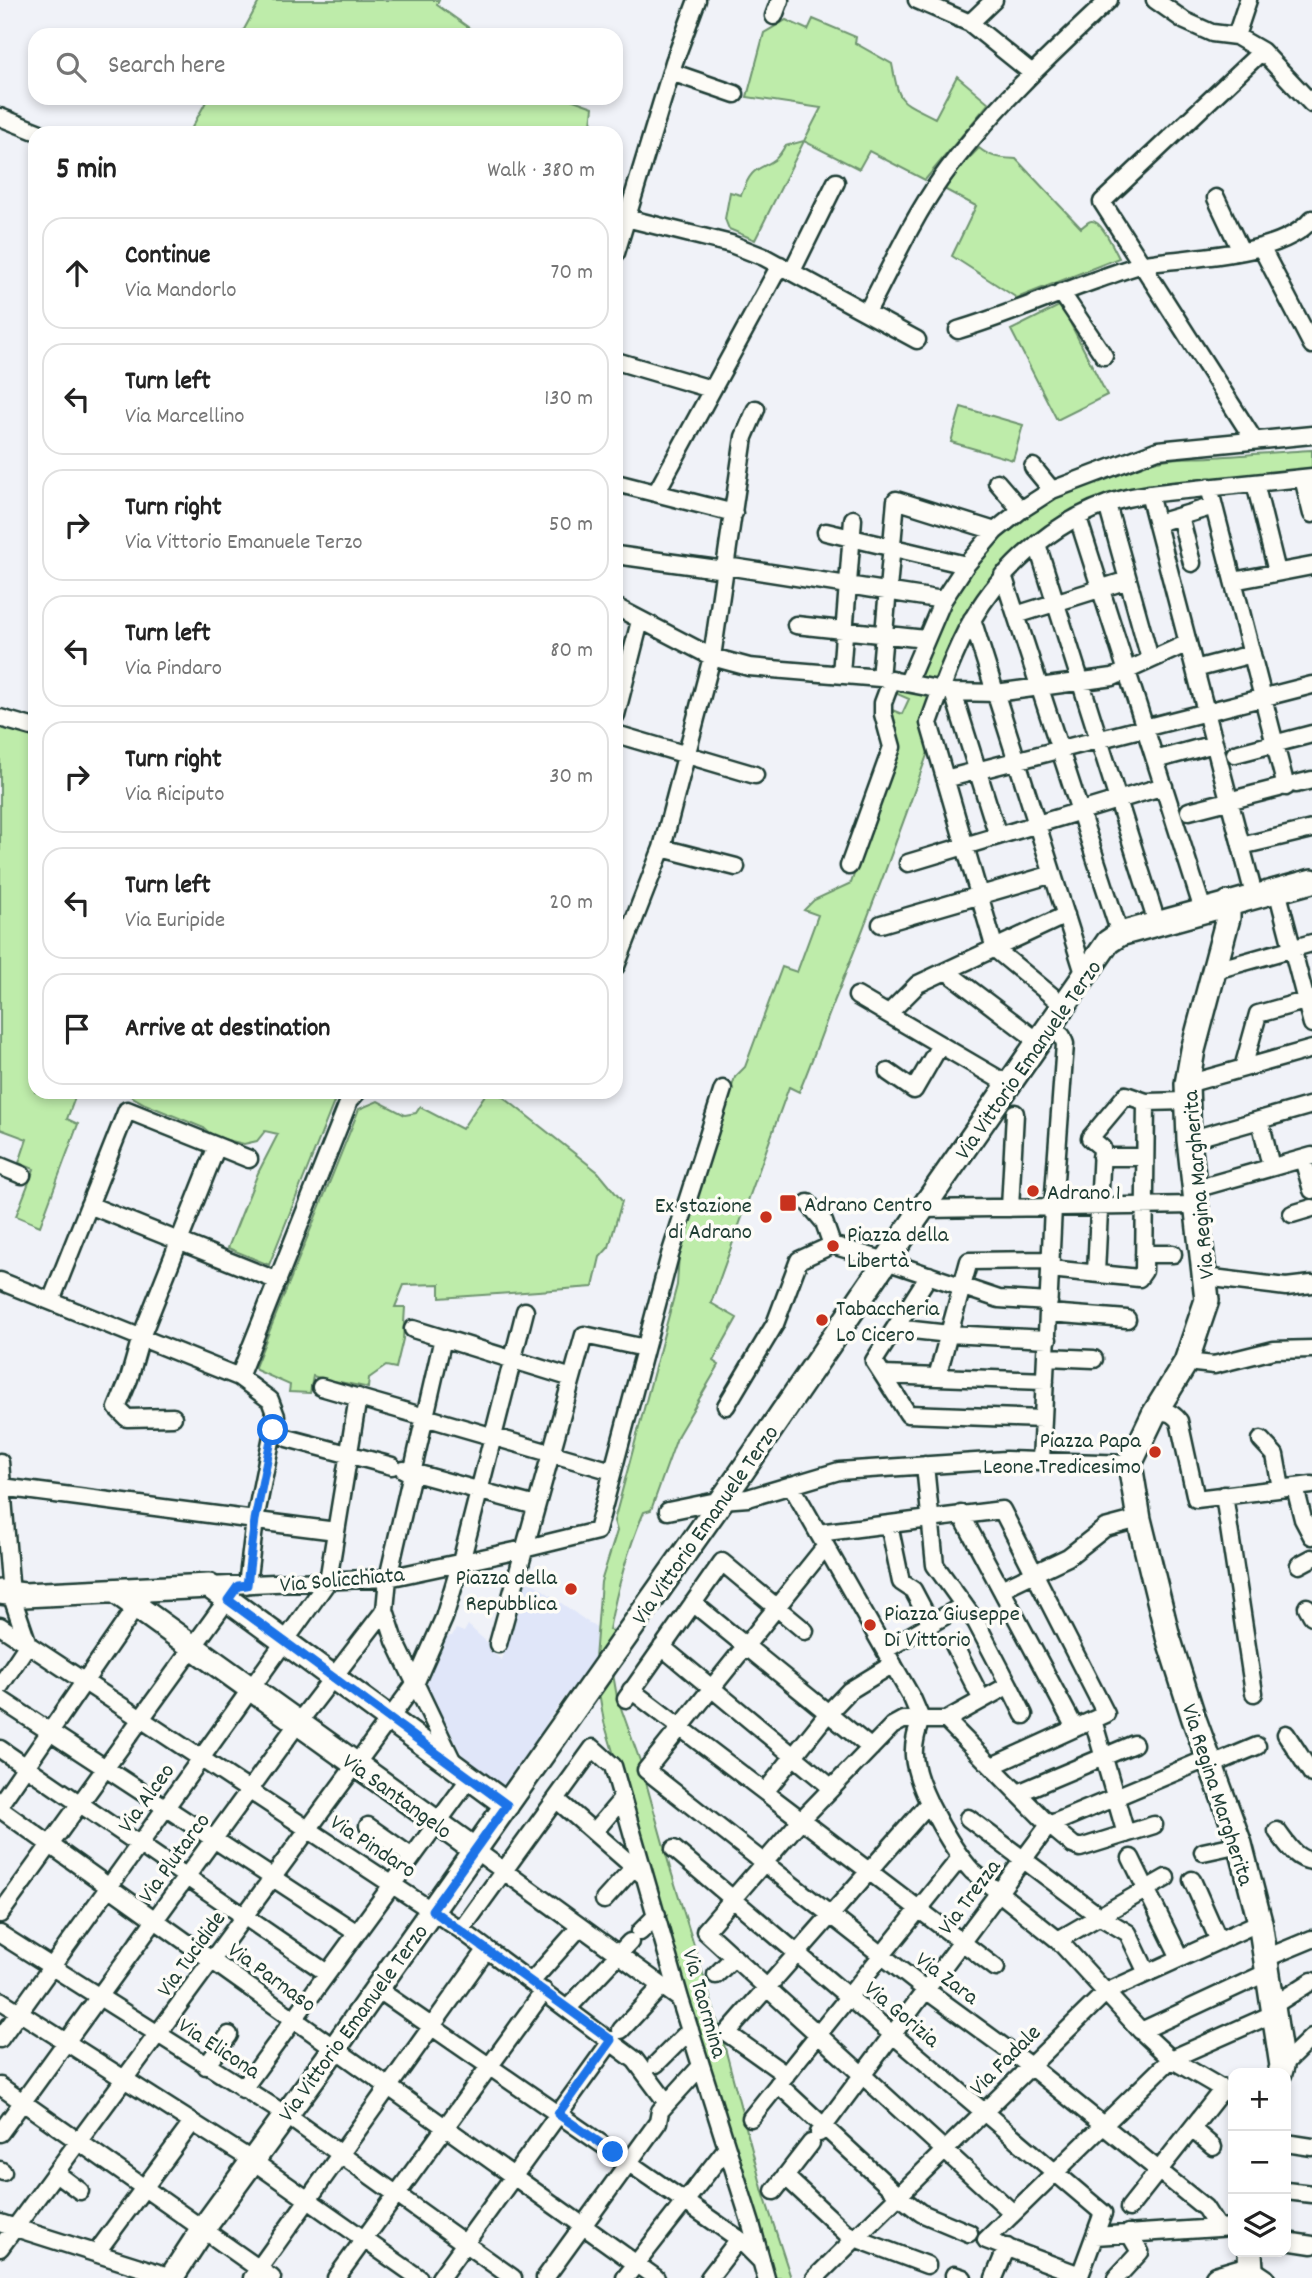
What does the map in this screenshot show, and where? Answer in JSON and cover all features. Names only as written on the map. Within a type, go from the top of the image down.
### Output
[{"type":"street","points":[[623,228],[671,72],[698,0]]},
{"type":"street","points":[[774,16],[780,0]]},
{"type":"street","points":[[917,0],[970,23],[1032,73]]},
{"type":"street","points":[[970,23],[994,0]]},
{"type":"street","points":[[867,312],[938,183],[1032,73],[1109,0]]},
{"type":"street","points":[[1155,0],[1185,21],[1212,33],[1236,36],[1262,51],[1312,104]]},
{"type":"street","points":[[1236,36],[1242,4]]},
{"type":"street","points":[[1254,440],[1102,202],[1262,51]]},
{"type":"street","points":[[671,72],[735,94]]},
{"type":"street","points":[[0,117],[28,128]]},
{"type":"street","points":[[656,493],[711,389],[836,182]]},
{"type":"street","points":[[1216,198],[1241,250]]},
{"type":"street","points":[[626,218],[731,243],[785,268],[917,340]]},
{"type":"street","points":[[958,330],[993,320],[1061,292],[1142,265],[1261,247],[1293,236],[1312,219]]},
{"type":"street","points":[[1261,247],[1312,345]]},
{"type":"street","points":[[1061,292],[1104,356]]},
{"type":"street","points":[[623,363],[711,389]]},
{"type":"street","points":[[623,938],[662,848],[688,755],[712,657],[744,437],[757,409]]},
{"type":"street","points":[[849,866],[892,747],[883,714],[883,703],[894,680],[925,639],[943,600],[966,565],[995,531],[1052,490],[1158,450],[1312,435]]},
{"type":"street","points":[[1033,467],[1052,490]]},
{"type":"street","points":[[1063,1005],[995,949],[929,723],[972,620],[1003,575],[1037,544],[1078,518],[1107,504],[1149,494],[1308,478],[1312,514]]},
{"type":"street","points":[[997,482],[1021,510]]},
{"type":"street","points":[[1255,483],[1277,572]]},
{"type":"street","points":[[623,485],[734,513]]},
{"type":"street","points":[[1189,811],[1293,785],[1275,743],[1209,487]]},
{"type":"street","points":[[1149,494],[1254,895]]},
{"type":"street","points":[[894,680],[884,635],[896,500],[995,531]]},
{"type":"street","points":[[1107,504],[1150,659]]},
{"type":"street","points":[[1157,523],[1214,506]]},
{"type":"street","points":[[1180,516],[1192,563]]},
{"type":"street","points":[[1078,518],[1203,910]]},
{"type":"street","points":[[841,674],[853,519]]},
{"type":"street","points":[[826,532],[966,565]]},
{"type":"street","points":[[1037,544],[1157,923]]},
{"type":"street","points":[[623,556],[943,600]]},
{"type":"street","points":[[1233,581],[1312,566]]},
{"type":"street","points":[[1003,575],[1119,934]]},
{"type":"street","points":[[1016,615],[1128,580]]},
{"type":"street","points":[[623,611],[712,657],[750,667],[841,674],[996,694],[1113,677],[1188,643]]},
{"type":"street","points":[[972,620],[1084,973]]},
{"type":"street","points":[[623,688],[640,621]]},
{"type":"street","points":[[796,625],[925,639]]},
{"type":"street","points":[[1195,669],[1252,654]]},
{"type":"street","points":[[945,779],[1312,685]]},
{"type":"street","points":[[941,689],[978,771],[998,836]]},
{"type":"street","points":[[0,718],[28,726]]},
{"type":"street","points":[[1235,754],[1312,734]]},
{"type":"street","points":[[623,736],[755,775]]},
{"type":"street","points":[[1155,760],[1214,744]]},
{"type":"street","points":[[908,863],[1164,786]]},
{"type":"street","points":[[1241,846],[1312,829]]},
{"type":"street","points":[[662,848],[736,867]]},
{"type":"street","points":[[881,924],[1053,874]]},
{"type":"street","name":"Via Vittorio Emanuele Terzo","points":[[171,2278],[203,2229],[335,2048],[722,1500],[1084,973],[1108,942],[1119,934],[1312,881]]},
{"type":"street","points":[[1277,890],[1309,1000],[1312,1024]]},
{"type":"street","name":"Via Regina Margherita","points":[[1228,903],[1228,918],[1194,1050],[1187,1093],[1189,1140],[1207,1300],[1186,1362],[1120,1464],[1139,1519],[1168,1637],[1194,1719],[1240,1844],[1260,1922],[1281,2068]]},
{"type":"street","points":[[888,1014],[918,984],[1066,915]]},
{"type":"street","points":[[1216,970],[1312,943]]},
{"type":"street","points":[[946,971],[1043,1034],[1062,1036],[1065,1044],[1053,1207],[1041,1461]]},
{"type":"street","points":[[857,996],[1009,1085]]},
{"type":"street","points":[[1243,1068],[1258,1014],[1309,1000]]},
{"type":"street","points":[[888,1072],[915,1090],[940,1045]]},
{"type":"street","points":[[1096,1273],[1102,1148],[1090,1138],[1126,1095],[1146,1102],[1187,1093],[1243,1068],[1312,1049]]},
{"type":"street","points":[[321,1387],[612,1472],[670,1255],[723,1089]]},
{"type":"street","points":[[239,1377],[351,1099]]},
{"type":"street","points":[[937,1377],[969,1261],[1051,1264],[1139,1278],[1144,1270],[1146,1102]]},
{"type":"street","points":[[1189,1140],[1312,1105]]},
{"type":"street","points":[[51,1301],[127,1110],[249,1159]]},
{"type":"street","points":[[1010,1208],[1015,1112]]},
{"type":"street","points":[[1260,1120],[1271,1167]]},
{"type":"street","points":[[173,1417],[127,1418],[117,1408],[141,1337],[217,1146]]},
{"type":"street","points":[[1101,1157],[1145,1157]]},
{"type":"street","points":[[923,1209],[1144,1206],[1196,1197],[1271,1167],[1308,1157],[1312,1190]]},
{"type":"street","points":[[0,1166],[22,1175]]},
{"type":"street","points":[[808,1203],[824,1222],[832,1245]]},
{"type":"street","points":[[89,1205],[278,1281]]},
{"type":"street","points":[[1292,1214],[1312,1208]]},
{"type":"street","points":[[726,1406],[775,1324],[799,1260],[832,1245],[999,1299],[1127,1319]]},
{"type":"street","points":[[1144,1254],[1173,1254]]},
{"type":"street","points":[[929,1275],[874,1361],[908,1414],[1043,1419]]},
{"type":"street","points":[[1205,1277],[1286,1287],[1312,1284]]},
{"type":"street","points":[[0,1281],[239,1377],[270,1400],[276,1416],[260,1521],[231,1589],[193,1647],[0,1913]]},
{"type":"street","name":"Via Tucidide","points":[[0,2248],[7,2225],[56,2173],[415,1684],[444,1618],[461,1562],[525,1311]]},
{"type":"street","points":[[895,1328],[949,1334],[1048,1339]]},
{"type":"street","points":[[413,1329],[572,1377]]},
{"type":"street","points":[[498,1644],[522,1547],[537,1506],[584,1335],[645,1348]]},
{"type":"street","points":[[443,1338],[425,1417],[403,1469],[385,1611],[395,1641],[415,1684],[463,1772]]},
{"type":"street","points":[[1186,1362],[1214,1365],[1274,1350],[1312,1349]]},
{"type":"street","points":[[1046,1357],[1094,1359]]},
{"type":"street","points":[[883,1375],[1045,1381]]},
{"type":"street","points":[[328,1581],[358,1397]]},
{"type":"street","points":[[1154,1414],[1166,1411],[1179,1421],[1196,1499],[1312,1485]]},
{"type":"street","points":[[287,1438],[537,1506]]},
{"type":"street","points":[[1262,1440],[1275,1455],[1312,1536]]},
{"type":"street","points":[[668,1511],[722,1500],[748,1498],[839,1471],[1006,1460],[1120,1464]]},
{"type":"street","points":[[0,1462],[6,1593],[29,1648],[0,1686]]},
{"type":"street","points":[[925,1465],[935,1565],[976,1622],[1024,1715]]},
{"type":"street","name":"Via Solicchiata","points":[[142,1598],[388,1578],[597,1531],[612,1472]]},
{"type":"street","points":[[791,1485],[912,1698],[921,1719],[914,1741],[914,1758],[920,1780],[929,1803],[960,1858],[972,1871],[1058,1940],[1141,2031],[1171,2059],[1228,2092],[1192,2129],[1129,2208]]},
{"type":"street","points":[[2,1487],[336,1531]]},
{"type":"street","points":[[1224,1495],[1254,1693]]},
{"type":"street","points":[[680,1728],[800,1577],[821,1540],[852,1529],[1002,1510],[1035,1573],[1100,1717],[1104,1756],[1126,1834]]},
{"type":"street","points":[[961,1514],[1075,1728]]},
{"type":"street","points":[[1001,1589],[1068,1557],[1105,1528],[1139,1519]]},
{"type":"street","points":[[889,1524],[901,1582],[913,1590],[931,1624]]},
{"type":"street","points":[[805,1631],[722,1562],[629,1694],[680,1728],[996,1968]]},
{"type":"street","name":"Via Alceo","points":[[0,2039],[328,1581]]},
{"type":"street","points":[[231,1589],[285,1641],[507,1805]]},
{"type":"street","name":"Via Santangelo","points":[[6,1593],[115,1591],[142,1598],[193,1647],[580,1927],[630,1943],[662,1986],[680,1999]]},
{"type":"street","points":[[0,1806],[142,1598]]},
{"type":"street","points":[[693,1603],[871,1748]]},
{"type":"street","points":[[765,1792],[828,1713],[889,1657],[902,1640],[964,1605]]},
{"type":"street","name":"Via Plutarco","points":[[0,2133],[298,1723],[385,1611]]},
{"type":"street","name":"Via Pindaro","points":[[0,1626],[29,1648],[432,1910],[568,2008],[616,2035],[667,2103]]},
{"type":"street","points":[[954,1645],[982,1700]]},
{"type":"street","points":[[662,1647],[832,1788]]},
{"type":"street","points":[[1009,1685],[939,1722],[903,1720],[892,1726],[801,1820],[705,1931],[1013,2213]]},
{"type":"street","points":[[0,1699],[357,1933]]},
{"type":"street","points":[[952,1717],[970,1744],[1049,1825],[1073,1845],[1080,1848],[1154,1825]]},
{"type":"street","points":[[992,1766],[1100,1717]]},
{"type":"street","name":"Via Zara","points":[[680,1728],[646,1770],[926,1990],[1030,2066],[1225,2227]]},
{"type":"street","points":[[1286,1734],[1312,1774]]},
{"type":"street","points":[[1018,1793],[1134,1744]]},
{"type":"street","name":"Via Trezza","points":[[774,2191],[1049,1825],[1115,1796],[1257,1746]]},
{"type":"street","name":"Via Taormina","points":[[556,1799],[593,1748],[613,1766],[640,1872],[657,1915],[680,1999],[764,2270]]},
{"type":"street","points":[[0,1749],[327,1973]]},
{"type":"street","points":[[243,2089],[437,1824],[463,1772]]},
{"type":"street","points":[[461,1930],[556,1799],[640,1872],[604,1900]]},
{"type":"street","points":[[594,1832],[622,1799]]},
{"type":"street","points":[[929,1803],[727,2033],[782,2079],[818,2134],[921,2213],[969,2233]]},
{"type":"street","name":"Via Parnaso","points":[[0,1806],[50,1845],[656,2278]]},
{"type":"street","points":[[968,1818],[1099,1916],[1128,1933],[1147,1973]]},
{"type":"street","points":[[368,1826],[412,1857]]},
{"type":"street","points":[[1277,1831],[1293,1853],[1308,1862],[1312,1861]]},
{"type":"street","points":[[1203,1852],[1240,1844]]},
{"type":"street","name":"Via Gorizia","points":[[674,1849],[1103,2213],[1095,2236]]},
{"type":"street","points":[[751,2118],[960,1858]]},
{"type":"street","points":[[1131,1858],[1180,1958]]},
{"type":"street","points":[[1058,1940],[1167,1878]]},
{"type":"street","points":[[1192,1880],[1219,1941]]},
{"type":"street","points":[[568,2008],[657,1915]]},
{"type":"street","name":"Via Fadale","points":[[815,2278],[1105,1992],[1260,1922]]},
{"type":"street","points":[[337,2278],[489,2066],[537,1986],[580,1927]]},
{"type":"street","name":"Via Elicona","points":[[0,1934],[286,2115],[513,2278]]},
{"type":"street","points":[[1141,2031],[1312,1939]]},
{"type":"street","points":[[0,2086],[203,2229],[261,2275],[308,2200],[487,1949]]},
{"type":"street","points":[[716,1975],[734,1957]]},
{"type":"street","points":[[1225,2227],[1095,2236],[1080,2277],[986,2239],[1171,2059],[1274,2009],[1312,1981]]},
{"type":"street","points":[[440,2278],[616,2035],[662,1986]]},
{"type":"street","points":[[376,1988],[738,2239],[764,2270]]},
{"type":"street","points":[[0,2000],[253,2161],[419,2278]]},
{"type":"street","points":[[656,2064],[690,2030]]},
{"type":"street","points":[[206,2066],[229,2035]]},
{"type":"street","points":[[1283,2068],[1312,2037]]},
{"type":"street","points":[[545,2278],[658,2122],[660,2111],[701,2066]]},
{"type":"street","points":[[96,2253],[192,2123]]},
{"type":"street","points":[[1192,2129],[1213,2147]]},
{"type":"street","points":[[1291,2144],[1312,2147]]},
{"type":"street","points":[[625,2278],[726,2149]]},
{"type":"street","points":[[56,2173],[80,2191]]},
{"type":"street","points":[[785,2176],[855,2238],[927,2265]]},
{"type":"street","points":[[1291,2191],[1312,2194]]},
{"type":"street","points":[[7,2225],[171,2278]]},
{"type":"street","points":[[1116,2278],[1140,2252],[1129,2233]]},
{"type":"street","points":[[709,2278],[738,2239]]},
{"type":"street","points":[[1291,2242],[1312,2245]]},
{"type":"street","points":[[995,2278],[1007,2248]]},
{"type":"street","points":[[1217,2278],[1256,2266]]},
{"type":"shaded area","points":[[525,1577],[596,1628],[595,1660],[551,1716],[546,1724],[546,1731],[502,1791],[468,1766],[424,1682],[445,1637],[452,1636],[456,1629],[464,1632],[468,1625],[490,1645],[490,1651],[502,1660]]},
{"type":"green space","points":[[260,0],[439,0],[437,5],[469,28],[245,28]]},
{"type":"green space","points":[[813,19],[856,37],[855,43],[892,64],[899,94],[903,99],[935,118],[957,76],[989,103],[925,180],[869,151],[859,169],[804,141],[821,108],[747,97],[764,33],[786,20],[808,30]]},
{"type":"green space","points":[[204,105],[593,107],[591,126],[193,126]]},
{"type":"green space","points":[[804,141],[755,240],[729,229],[725,219],[730,192],[741,195],[755,171],[775,159],[785,146]]},
{"type":"green space","points":[[979,148],[992,156],[1016,159],[1081,228],[1091,221],[1099,225],[1119,258],[1017,298],[952,256],[976,206],[944,189],[947,181]]},
{"type":"green space","points":[[1061,305],[1107,395],[1057,420],[1011,330]]},
{"type":"green space","points":[[961,407],[1023,425],[1013,460],[951,442]]},
{"type":"green space","points":[[1312,450],[1312,473],[1137,492],[1028,547],[938,684],[916,676],[951,603],[970,573],[992,546],[1017,523],[1046,503],[1081,486],[1158,461]]},
{"type":"green space","points":[[897,686],[933,695],[925,732],[928,752],[896,843],[799,1092],[789,1087],[711,1303],[737,1318],[713,1361],[719,1365],[678,1435],[651,1510],[644,1512],[619,1585],[609,1630],[614,1631],[595,1659],[601,1582],[617,1531],[614,1521],[677,1285],[679,1254],[735,1077],[745,1067],[782,967],[797,972],[818,915],[804,910],[814,900],[851,883],[900,743],[892,710],[902,714],[909,699],[895,693]]},
{"type":"green space","points":[[0,726],[28,735],[28,1099],[74,1099],[67,1119],[78,1124],[40,1226],[16,1216],[34,1169],[19,1163],[27,1139],[0,1129]]},
{"type":"green space","points":[[136,1099],[335,1099],[269,1265],[228,1248],[258,1173],[278,1134],[265,1131],[257,1141],[244,1144],[214,1137],[204,1128]]},
{"type":"green space","points":[[482,1099],[506,1099],[598,1172],[622,1201],[609,1247],[600,1257],[593,1287],[440,1298],[440,1284],[404,1285],[395,1307],[405,1307],[403,1339],[396,1368],[386,1366],[369,1378],[368,1388],[313,1376],[310,1393],[289,1392],[290,1385],[256,1370],[359,1109],[378,1101],[405,1115],[416,1113],[420,1107],[462,1129]]},
{"type":"green space","points":[[613,1674],[617,1697],[640,1761],[720,2029],[763,2192],[791,2278],[772,2278],[604,1722],[600,1698],[596,1698]]},
{"type":"place","name":"Adrano 1","points":[[1033,1191]]},
{"type":"place","name":"Adrano Centro","points":[[788,1203]]},
{"type":"place","name":"Ex stazione di Adrano","points":[[766,1217]]},
{"type":"place","name":"Piazza della Libertà","points":[[833,1246]]},
{"type":"place","name":"Tabaccheria Lo Cicero","points":[[822,1320]]},
{"type":"place","name":"Piazza Papa Leone Tredicesimo","points":[[1155,1452]]},
{"type":"place","name":"Piazza della Repubblica","points":[[571,1589]]},
{"type":"place","name":"Piazza Giuseppe Di Vittorio","points":[[870,1625]]},
{"type":"route","points":[[273,1430],[255,1520],[247,1585],[238,1586],[228,1600],[507,1805],[432,1910],[611,2040],[558,2114],[613,2152]]}]
